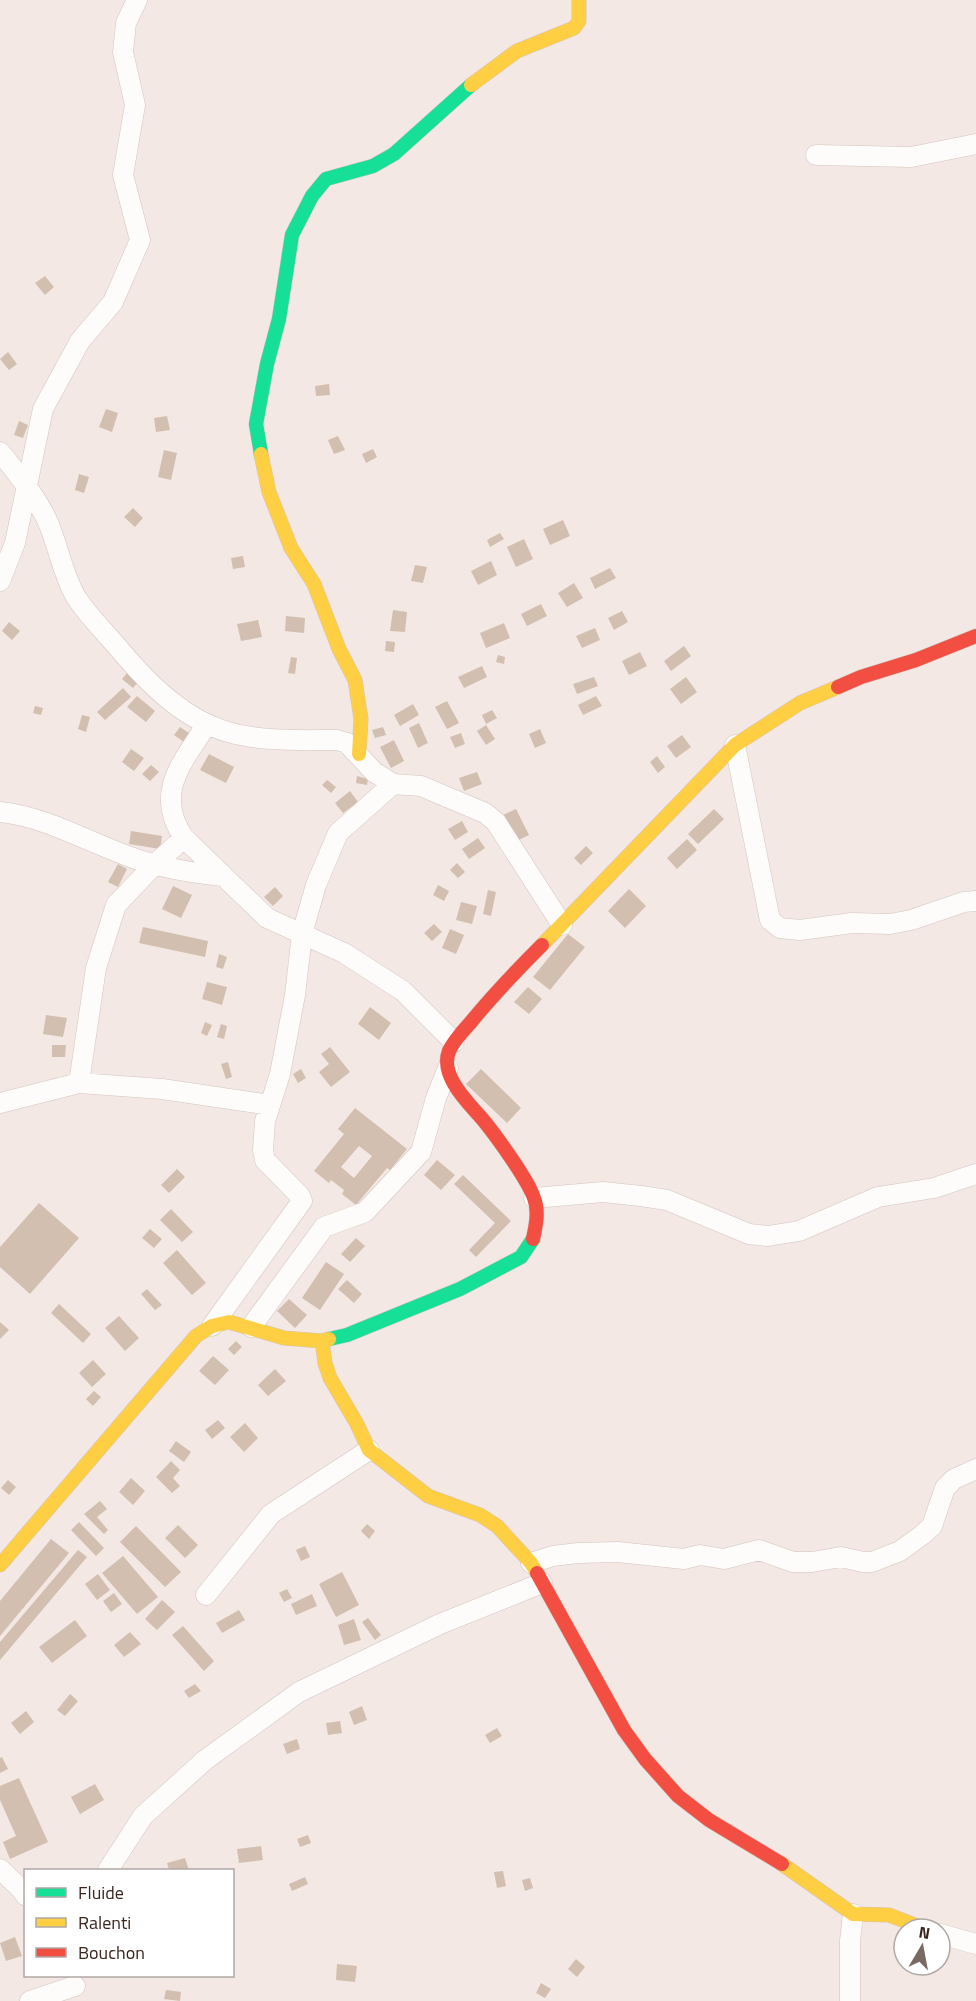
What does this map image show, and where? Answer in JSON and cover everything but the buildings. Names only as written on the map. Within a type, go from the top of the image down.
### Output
[{"type":"street","points":[[0,581],[15,543],[43,409],[80,341],[113,302],[140,240],[123,175],[135,105],[123,52],[126,23],[137,0]]},
{"type":"street","points":[[359,754],[361,719],[355,680],[339,649],[314,584],[291,548],[269,492],[258,441],[256,424],[267,364],[279,319],[292,235],[312,196],[326,179],[373,166],[394,154],[466,89],[517,51],[574,28],[579,21],[579,0]]},
{"type":"street","points":[[816,155],[911,157],[976,144]]},
{"type":"street","points":[[0,452],[26,485],[47,519],[76,596],[145,679],[184,711],[207,724],[228,732],[258,737],[337,740],[347,743],[374,772],[393,784],[421,786],[492,817],[562,925]]},
{"type":"street","points":[[0,1565],[196,1336],[212,1326],[229,1322],[284,1338],[322,1341],[347,1335],[440,1298],[520,1257],[533,1239],[537,1220],[534,1198],[518,1168],[485,1122],[466,1102],[453,1081],[448,1068],[448,1054],[454,1042],[498,989],[729,751],[800,703],[861,677],[916,660],[976,636]]},
{"type":"street","points":[[207,724],[175,775],[171,791],[172,812],[176,826],[184,838],[267,918],[344,952],[403,991],[454,1042]]},
{"type":"street","points":[[729,751],[770,920],[780,928],[800,930],[852,923],[891,924],[911,920],[964,902],[976,901]]},
{"type":"street","points":[[212,1326],[302,1202],[300,1196],[265,1160],[264,1137],[288,1037],[302,934],[316,885],[338,833],[393,784]]},
{"type":"street","points":[[0,812],[22,814],[137,860],[191,873],[223,876]]},
{"type":"street","points":[[79,1083],[96,968],[116,905],[155,864],[184,838]]},
{"type":"street","points":[[251,1327],[324,1227],[364,1212],[421,1152],[436,1098],[448,1068]]},
{"type":"street","points":[[0,1103],[79,1083],[162,1089],[270,1105]]},
{"type":"street","points":[[534,1198],[603,1192],[667,1200],[749,1234],[768,1236],[799,1232],[878,1197],[934,1188],[976,1174]]},
{"type":"street","points":[[299,1207],[324,1227]]},
{"type":"street","points":[[322,1341],[325,1363],[330,1377],[369,1450],[428,1496],[480,1515],[497,1526],[531,1563],[624,1730],[645,1759],[678,1796],[708,1820],[786,1867],[853,1914],[892,1917]]},
{"type":"street","points":[[206,1595],[271,1514],[369,1450]]},
{"type":"street","points":[[531,1563],[553,1556],[578,1553],[618,1552],[684,1559],[700,1555],[724,1559],[759,1550],[793,1562],[812,1562],[841,1557],[872,1562],[900,1551],[922,1535],[932,1526],[945,1488],[954,1479],[976,1469]]},
{"type":"street","points":[[109,1869],[143,1816],[205,1760],[298,1692],[440,1624],[542,1583]]},
{"type":"street","points":[[0,1869],[24,1893]]},
{"type":"street","points":[[850,2001],[850,1941],[853,1914]]},
{"type":"street","points":[[952,1937],[976,1944]]},
{"type":"street","points":[[30,2001],[75,1988]]},
{"type":"traffic: fast","points":[[261,454],[256,424],[267,364],[279,319],[292,235],[312,196],[326,179],[373,166],[394,154],[471,85]]},
{"type":"traffic: fast","points":[[329,1339],[347,1335],[460,1289],[521,1257],[533,1239]]},
{"type":"traffic: slow","points":[[471,85],[517,51],[574,28],[579,21],[579,0]]},
{"type":"traffic: slow","points":[[261,454],[269,492],[291,548],[314,584],[339,649],[355,680],[361,719],[359,754]]},
{"type":"traffic: slow","points":[[542,945],[735,745],[800,703],[838,687]]},
{"type":"traffic: slow","points":[[0,1565],[196,1336],[212,1326],[229,1322],[284,1338],[322,1341],[329,1339]]},
{"type":"traffic: slow","points":[[322,1341],[330,1378],[357,1424],[369,1450],[428,1496],[480,1515],[497,1526],[531,1563],[537,1573]]},
{"type":"traffic: slow","points":[[782,1864],[853,1914],[894,1917]]},
{"type":"traffic: jam","points":[[838,687],[976,636]]},
{"type":"traffic: jam","points":[[533,1239],[537,1213],[531,1190],[496,1137],[452,1080],[447,1061],[453,1043],[542,945]]},
{"type":"traffic: jam","points":[[537,1573],[624,1730],[645,1759],[678,1796],[709,1820],[782,1864]]}]
